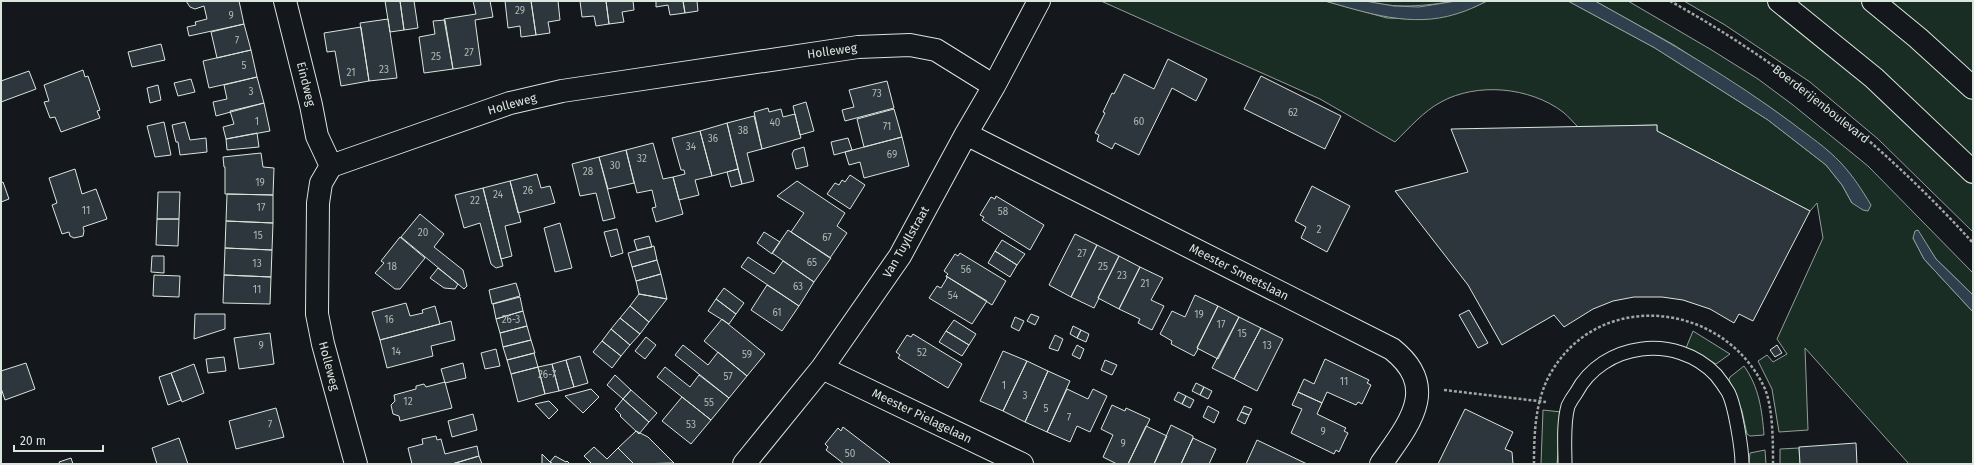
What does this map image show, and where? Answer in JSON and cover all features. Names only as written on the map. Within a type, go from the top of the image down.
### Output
[{"type":"street","name":"Eindweg","points":[[285,1],[312,104],[317,136],[331,166]]},
{"type":"street","name":"Van Tuyllstraat","points":[[744,464],[822,368],[900,256],[1039,1]]},
{"type":"street","points":[[1779,1],[1874,78],[1973,172]]},
{"type":"street","points":[[1873,1],[1918,38],[1973,88]]},
{"type":"street","name":"Holleweg","points":[[356,464],[323,344],[317,314],[318,203],[321,183],[331,166],[510,103],[562,91],[858,47],[910,45],[936,50],[994,86]]},
{"type":"street","name":"Meester Smeetslaan","points":[[966,134],[1392,349],[1409,364],[1418,388]]},
{"type":"street","name":"Meester Pielagelaan","points":[[822,368],[1022,464]]},
{"type":"street","points":[[1381,464],[1410,423],[1418,388]]},
{"type":"lane","points":[[1565,464],[1565,438],[1568,406],[1581,382],[1600,364],[1611,357],[1628,351],[1648,348],[1664,349],[1684,355],[1698,362],[1716,375],[1729,393],[1735,419],[1742,464]]},
{"type":"path","name":"Boerderijenboulevard","points":[[1670,1],[1758,55],[1846,121],[1919,188],[1973,243]]},
{"type":"path","points":[[1418,388],[1539,400],[1568,406]]},
{"type":"green space","points":[[1101,1],[1325,1],[1387,18],[1412,19],[1474,7],[1487,1],[1568,1],[1655,48],[1768,120],[1826,165],[1842,185],[1852,203],[1829,152],[1771,108],[1674,45],[1595,1],[1628,1],[1758,79],[1793,105],[1868,166],[1973,273],[1973,295],[1936,259],[1928,247],[1913,238],[1924,259],[1973,312],[1973,464],[1909,464],[1805,348],[1808,430],[1779,432],[1772,389],[1758,361],[1767,355],[1773,362],[1787,354],[1777,339],[1823,238],[1817,203],[1810,211],[1657,131],[1657,125],[1578,127],[1563,112],[1550,104],[1535,97],[1503,90],[1471,92],[1455,96],[1441,102],[1423,115],[1395,142],[1320,99]]},
{"type":"green space","points":[[1365,1],[1456,1],[1399,6],[1376,4]]},
{"type":"green space","points":[[1684,1],[1767,1],[1772,4],[1872,87],[1973,182],[1973,232],[1878,139],[1810,82],[1725,25]]},
{"type":"green space","points":[[1792,1],[1860,1],[1912,44],[1973,100],[1973,161]]},
{"type":"green space","points":[[1885,1],[1973,1],[1973,78]]},
{"type":"green space","points":[[1693,331],[1730,354],[1716,364],[1686,348]]},
{"type":"green space","points":[[1744,366],[1753,382],[1759,399],[1764,435],[1750,436],[1747,434],[1742,411],[1729,380],[1730,377]]},
{"type":"green space","points":[[1543,410],[1561,412],[1557,464],[1541,464]]},
{"type":"green space","points":[[1799,448],[1800,464],[1780,464],[1780,449]]},
{"type":"green space","points":[[1765,450],[1766,464],[1749,464],[1750,453]]},
{"type":"water","points":[[1325,1],[1365,1],[1394,6],[1419,7],[1456,1],[1487,1],[1456,14],[1423,20],[1373,14]]},
{"type":"water","points":[[1568,1],[1595,1],[1700,62],[1770,107],[1818,142],[1841,163],[1857,183],[1871,205],[1868,211],[1863,210],[1852,203],[1842,185],[1826,165],[1768,120],[1655,48]]},
{"type":"water","points":[[1918,230],[1936,259],[1973,295],[1973,312],[1924,259],[1913,238],[1915,231]]},
{"type":"building","points":[[186,1],[239,1],[244,24],[189,36],[187,27],[196,25],[195,22],[207,19],[204,6],[195,9],[190,7]]},
{"type":"building","points":[[385,1],[400,1],[404,30],[390,32]]},
{"type":"building","points":[[400,1],[414,1],[418,28],[404,30]]},
{"type":"building","points":[[473,1],[490,1],[493,17],[475,20],[481,65],[453,69],[444,19],[476,14]]},
{"type":"building","points":[[505,1],[531,1],[536,35],[521,37],[520,26],[508,28]]},
{"type":"building","points":[[531,1],[558,1],[560,20],[548,22],[550,33],[536,35]]},
{"type":"building","points":[[580,1],[606,1],[609,24],[596,26],[594,16],[582,17]]},
{"type":"building","points":[[606,1],[633,1],[634,10],[622,12],[624,22],[609,24]]},
{"type":"building","points":[[656,1],[683,1],[685,13],[670,15],[668,5],[656,7]]},
{"type":"building","points":[[683,1],[697,1],[698,11],[685,13]]},
{"type":"building","points":[[388,19],[397,78],[369,81],[360,23]]},
{"type":"building","points":[[445,20],[453,69],[424,73],[419,37],[435,34],[433,21]]},
{"type":"building","points":[[244,24],[251,50],[217,58],[211,32]]},
{"type":"building","points":[[361,27],[369,81],[341,86],[335,51],[327,52],[324,33]]},
{"type":"building","points":[[161,44],[165,60],[132,67],[128,52]]},
{"type":"building","points":[[251,50],[257,77],[209,88],[203,61]]},
{"type":"building","points":[[1168,59],[1207,79],[1196,101],[1172,88],[1139,155],[1115,143],[1112,149],[1097,141],[1099,135],[1095,133],[1105,113],[1103,112],[1112,93],[1114,94],[1124,74],[1154,89]]},
{"type":"building","points":[[83,70],[85,77],[88,76],[100,110],[97,111],[100,118],[61,132],[55,117],[50,118],[44,102],[49,101],[44,85]]},
{"type":"building","points":[[29,71],[36,89],[1,102],[1,81]]},
{"type":"building","points":[[1261,76],[1341,116],[1325,149],[1244,109]]},
{"type":"building","points":[[257,77],[264,103],[216,116],[213,102],[227,99],[224,85]]},
{"type":"building","points":[[191,79],[195,92],[178,96],[174,83]]},
{"type":"building","points":[[887,81],[894,108],[845,121],[842,110],[854,107],[849,90]]},
{"type":"building","points":[[158,85],[161,100],[150,103],[147,88]]},
{"type":"building","points":[[806,102],[814,131],[800,135],[793,106]]},
{"type":"building","points":[[264,103],[270,131],[226,139],[223,127],[234,124],[230,111]]},
{"type":"building","points":[[768,108],[769,112],[781,109],[783,117],[795,114],[801,138],[762,149],[754,112]]},
{"type":"building","points":[[894,109],[902,137],[864,147],[857,119]]},
{"type":"building","points":[[754,116],[762,149],[747,153],[754,181],[742,184],[727,123]]},
{"type":"building","points":[[164,122],[171,155],[155,157],[147,126]]},
{"type":"building","points":[[185,122],[190,140],[206,138],[207,152],[180,155],[178,142],[176,142],[172,125]]},
{"type":"building","points":[[727,123],[738,169],[712,176],[700,131]]},
{"type":"building","points":[[1657,125],[1657,131],[1810,211],[1753,321],[1739,314],[1734,323],[1710,309],[1683,300],[1662,297],[1634,297],[1613,301],[1593,309],[1564,327],[1554,315],[1502,345],[1468,285],[1395,191],[1468,172],[1451,129]]},
{"type":"building","points":[[700,131],[712,176],[695,180],[699,195],[679,200],[673,177],[685,174],[684,170],[681,170],[672,138]]},
{"type":"building","points":[[257,133],[259,147],[227,150],[226,139]]},
{"type":"building","points":[[902,137],[909,166],[864,178],[860,162],[849,165],[845,152]]},
{"type":"building","points":[[848,138],[852,150],[834,155],[831,142]]},
{"type":"building","points":[[653,143],[663,179],[673,177],[683,214],[656,222],[652,208],[656,207],[652,190],[637,193],[626,150]]},
{"type":"building","points":[[804,147],[808,166],[796,169],[792,154],[794,150]]},
{"type":"building","points":[[626,150],[634,183],[608,189],[599,157]]},
{"type":"building","points":[[261,153],[263,167],[274,168],[273,195],[225,194],[225,167],[223,157]]},
{"type":"building","points":[[599,157],[615,218],[603,221],[596,193],[580,196],[572,164]]},
{"type":"building","points":[[75,169],[82,194],[96,189],[107,219],[83,227],[83,236],[74,238],[70,236],[69,232],[62,234],[52,205],[57,203],[49,178]]},
{"type":"building","points":[[738,169],[742,184],[731,187],[727,172]]},
{"type":"building","points":[[537,174],[541,188],[550,186],[555,203],[518,213],[510,181]]},
{"type":"building","points":[[850,175],[865,185],[850,209],[827,194],[835,183],[839,185],[842,180],[845,182]]},
{"type":"building","points":[[510,181],[521,222],[505,226],[512,256],[501,259],[483,188]]},
{"type":"building","points":[[797,181],[845,213],[837,226],[847,233],[830,258],[791,232],[804,213],[777,196]]},
{"type":"building","points":[[3,182],[9,199],[1,202],[1,183]]},
{"type":"building","points":[[1312,186],[1350,206],[1327,252],[1301,238],[1306,227],[1295,221]]},
{"type":"building","points":[[483,188],[503,266],[496,268],[491,264],[480,223],[464,228],[455,195]]},
{"type":"building","points":[[158,192],[180,192],[179,219],[157,219]]},
{"type":"building","points":[[227,194],[273,195],[273,223],[226,221]]},
{"type":"building","points":[[996,196],[1044,225],[1030,250],[982,220],[984,217],[980,215],[991,197],[995,199]]},
{"type":"building","points":[[420,214],[444,234],[434,247],[463,270],[467,286],[464,289],[401,237]]},
{"type":"building","points":[[157,219],[179,219],[178,246],[156,245]]},
{"type":"building","points":[[226,221],[273,223],[272,250],[225,248]]},
{"type":"building","points":[[560,223],[572,268],[555,272],[544,228]]},
{"type":"building","points":[[617,229],[623,253],[611,257],[604,232]]},
{"type":"building","points":[[788,230],[831,258],[814,282],[772,253]]},
{"type":"building","points":[[764,232],[780,242],[772,254],[757,243]]},
{"type":"building","points":[[1075,234],[1097,245],[1071,297],[1049,285]]},
{"type":"building","points":[[649,236],[652,247],[637,250],[634,240]]},
{"type":"building","points":[[400,237],[425,258],[400,289],[395,289],[375,273],[384,263],[381,261]]},
{"type":"building","points":[[1002,240],[1025,254],[1017,265],[995,251]]},
{"type":"building","points":[[1097,245],[1119,256],[1094,308],[1071,297]]},
{"type":"building","points":[[654,246],[657,260],[632,267],[628,253]]},
{"type":"building","points":[[225,248],[272,250],[271,277],[224,275]]},
{"type":"building","points":[[995,251],[1017,265],[1010,277],[988,263]]},
{"type":"building","points":[[960,253],[1006,281],[992,305],[946,276],[948,274],[944,271],[955,254],[958,256]]},
{"type":"building","points":[[152,256],[164,256],[164,273],[151,272]]},
{"type":"building","points":[[1119,256],[1140,267],[1119,309],[1098,298]]},
{"type":"building","points":[[748,257],[774,274],[783,261],[814,282],[799,306],[741,267]]},
{"type":"building","points":[[657,260],[661,274],[636,281],[632,267]]},
{"type":"building","points":[[1140,267],[1163,278],[1151,300],[1164,306],[1152,330],[1138,323],[1140,319],[1119,309]]},
{"type":"building","points":[[438,268],[458,284],[455,289],[444,288],[430,278]]},
{"type":"building","points":[[661,274],[667,299],[639,294],[636,281]]},
{"type":"building","points":[[154,275],[180,276],[179,297],[153,296]]},
{"type":"building","points":[[224,275],[271,277],[270,304],[223,303]]},
{"type":"building","points":[[946,276],[987,301],[972,324],[929,298],[937,286],[941,288],[947,278]]},
{"type":"building","points":[[516,283],[520,296],[492,304],[489,290]]},
{"type":"building","points":[[767,285],[799,306],[782,331],[751,310]]},
{"type":"building","points":[[724,288],[744,303],[736,314],[716,299]]},
{"type":"building","points":[[639,294],[667,299],[649,322],[630,306]]},
{"type":"building","points":[[1195,295],[1218,306],[1194,356],[1171,344],[1172,341],[1160,334],[1172,311],[1185,317]]},
{"type":"building","points":[[520,297],[523,311],[496,319],[493,304]]},
{"type":"building","points":[[716,299],[736,314],[729,324],[708,311]]},
{"type":"building","points":[[406,303],[410,316],[423,313],[422,310],[435,306],[440,324],[380,340],[372,312]]},
{"type":"building","points":[[630,306],[649,322],[640,334],[620,318]]},
{"type":"building","points":[[1218,306],[1239,317],[1218,359],[1197,348]]},
{"type":"building","points":[[1469,310],[1488,343],[1478,348],[1459,315]]},
{"type":"building","points":[[523,311],[527,326],[500,333],[496,319]]},
{"type":"building","points":[[195,314],[225,314],[225,329],[194,339]]},
{"type":"building","points":[[1031,314],[1039,317],[1035,325],[1027,321]]},
{"type":"building","points":[[1015,317],[1024,321],[1019,331],[1011,327]]},
{"type":"building","points":[[1239,317],[1261,328],[1234,379],[1212,368]]},
{"type":"building","points":[[620,318],[640,334],[630,345],[611,329]]},
{"type":"building","points":[[722,319],[765,354],[747,376],[704,341]]},
{"type":"building","points":[[954,320],[976,334],[969,345],[946,331]]},
{"type":"building","points":[[451,321],[455,340],[431,346],[433,356],[387,368],[380,340]]},
{"type":"building","points":[[527,326],[531,340],[503,347],[500,333]]},
{"type":"building","points":[[1073,326],[1081,330],[1077,338],[1070,334]]},
{"type":"building","points":[[1261,328],[1283,339],[1257,391],[1234,379]]},
{"type":"building","points":[[611,329],[630,345],[621,356],[602,341]]},
{"type":"building","points":[[1081,330],[1089,334],[1086,342],[1077,338]]},
{"type":"building","points":[[946,331],[969,345],[962,356],[939,342]]},
{"type":"building","points":[[270,333],[274,364],[239,369],[234,338]]},
{"type":"building","points":[[913,334],[962,364],[948,388],[898,358],[900,355],[896,352],[907,335],[911,337]]},
{"type":"building","points":[[1055,335],[1063,339],[1058,351],[1049,348]]},
{"type":"building","points":[[646,337],[656,345],[645,359],[635,351]]},
{"type":"building","points":[[531,340],[535,353],[507,360],[503,347]]},
{"type":"building","points":[[602,341],[621,356],[612,368],[593,352]]},
{"type":"building","points":[[683,345],[708,365],[718,352],[747,376],[729,398],[675,355]]},
{"type":"building","points":[[1077,345],[1084,349],[1080,359],[1072,355]]},
{"type":"building","points":[[1777,345],[1782,353],[1775,357],[1770,350]]},
{"type":"building","points":[[496,349],[500,366],[485,369],[481,353]]},
{"type":"building","points":[[1003,351],[1027,361],[1003,411],[980,401]]},
{"type":"building","points":[[534,353],[538,367],[511,374],[507,360]]},
{"type":"building","points":[[580,356],[588,383],[574,387],[566,360]]},
{"type":"building","points":[[224,357],[226,371],[208,373],[206,359]]},
{"type":"building","points":[[1325,359],[1369,380],[1367,383],[1371,385],[1362,404],[1358,402],[1356,405],[1327,392],[1322,403],[1298,392],[1304,379],[1314,384]]},
{"type":"building","points":[[566,360],[574,387],[559,391],[552,364]]},
{"type":"building","points":[[1105,360],[1117,365],[1112,375],[1101,370]]},
{"type":"building","points":[[1027,361],[1048,371],[1025,422],[1003,411]]},
{"type":"building","points":[[26,363],[35,389],[5,400],[1,388],[1,371]]},
{"type":"building","points":[[463,363],[466,378],[445,383],[441,369]]},
{"type":"building","points":[[194,364],[204,393],[182,402],[171,373]]},
{"type":"building","points":[[552,364],[559,391],[545,394],[538,367]]},
{"type":"building","points":[[538,367],[545,394],[518,402],[511,374]]},
{"type":"building","points":[[665,367],[690,387],[699,375],[729,398],[711,420],[657,377]]},
{"type":"building","points":[[1048,371],[1070,381],[1047,432],[1025,422]]},
{"type":"building","points":[[171,373],[181,400],[168,405],[159,377]]},
{"type":"building","points":[[615,375],[631,390],[623,399],[607,385]]},
{"type":"building","points":[[445,382],[452,408],[400,421],[399,416],[393,414],[391,405],[395,401],[394,395],[416,389],[416,386],[424,384],[426,387]]},
{"type":"building","points":[[1196,383],[1204,387],[1200,395],[1192,391]]},
{"type":"building","points":[[1204,387],[1212,391],[1208,399],[1200,395]]},
{"type":"building","points":[[591,389],[599,397],[583,413],[565,396]]},
{"type":"building","points":[[1067,389],[1088,399],[1093,389],[1107,396],[1090,432],[1077,426],[1070,442],[1047,432]]},
{"type":"building","points":[[631,390],[657,413],[649,422],[623,399]]},
{"type":"building","points":[[1178,392],[1186,396],[1182,404],[1174,400]]},
{"type":"building","points":[[1298,392],[1322,403],[1317,414],[1346,428],[1344,431],[1348,433],[1339,452],[1336,450],[1334,454],[1291,433],[1302,409],[1292,405]]},
{"type":"building","points":[[1186,396],[1194,400],[1190,408],[1182,404]]},
{"type":"building","points":[[682,397],[711,420],[691,444],[662,421]]},
{"type":"building","points":[[623,399],[649,422],[639,434],[620,416],[621,415],[615,409]]},
{"type":"building","points":[[549,401],[558,410],[549,419],[535,404]]},
{"type":"building","points":[[1112,405],[1125,411],[1126,408],[1150,419],[1128,464],[1117,464],[1103,457],[1113,435],[1101,429]]},
{"type":"building","points":[[1208,406],[1219,412],[1214,423],[1203,417]]},
{"type":"building","points":[[1244,406],[1252,409],[1249,415],[1241,412]]},
{"type":"building","points":[[276,408],[284,437],[236,449],[229,421]]},
{"type":"building","points":[[1465,409],[1513,432],[1505,449],[1512,452],[1513,464],[1438,464]]},
{"type":"building","points":[[1241,412],[1249,415],[1245,424],[1237,420]]},
{"type":"building","points":[[473,414],[477,430],[452,437],[448,421]]},
{"type":"building","points":[[1171,425],[1193,436],[1193,438],[1181,464],[1154,464]]},
{"type":"building","points":[[1146,426],[1167,436],[1154,464],[1128,464]]},
{"type":"building","points":[[843,427],[890,463],[844,464],[826,450],[828,447],[825,444],[838,428],[841,431]]},
{"type":"building","points":[[636,431],[648,437],[674,463],[634,464],[618,448]]},
{"type":"building","points":[[436,436],[437,440],[441,439],[445,454],[477,446],[479,456],[452,464],[412,464],[408,448],[423,444],[422,439]]},
{"type":"building","points":[[179,438],[188,464],[157,464],[152,448]]},
{"type":"building","points":[[1193,438],[1216,449],[1209,464],[1181,464]]},
{"type":"building","points":[[1257,440],[1307,464],[1246,464]]},
{"type":"building","points":[[1856,443],[1857,464],[1800,464],[1799,447]]},
{"type":"building","points":[[594,447],[607,459],[618,448],[634,464],[592,464],[584,456]]},
{"type":"building","points":[[542,454],[550,462],[553,464],[542,464]]},
{"type":"building","points":[[479,456],[482,464],[452,464]]},
{"type":"building","points":[[555,456],[566,462],[567,461],[570,464],[553,464],[550,462]]},
{"type":"building","points":[[71,458],[73,464],[60,464],[59,462]]}]
